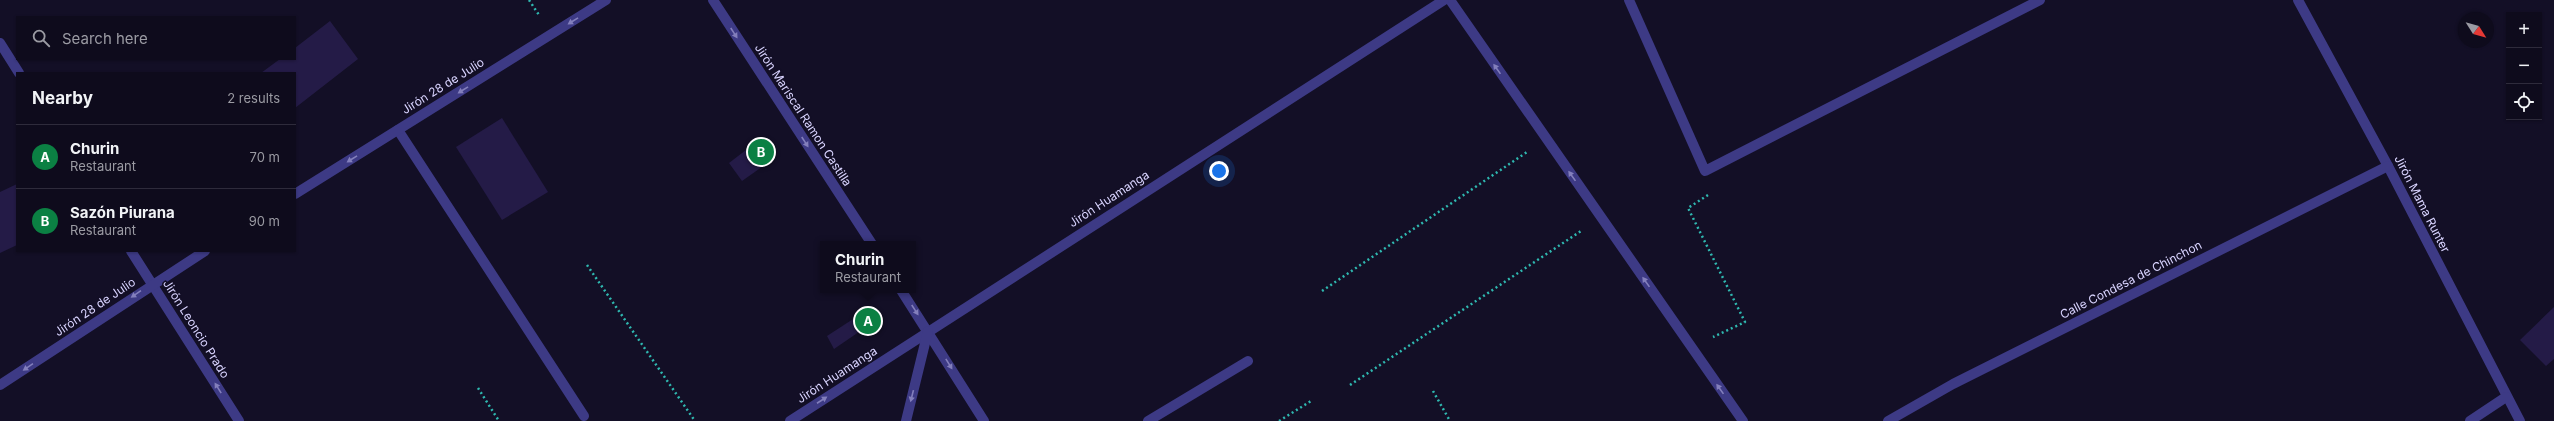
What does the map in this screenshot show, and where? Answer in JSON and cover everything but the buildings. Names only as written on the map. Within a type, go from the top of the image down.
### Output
[{"type":"street","name":"Jirón 28 de Julio","points":[[296,193],[606,0]]},
{"type":"street","name":"Jirón Mariscal Ramon Castilla","points":[[713,0],[870,241]]},
{"type":"street","name":"Jirón Huamanga","points":[[790,421],[1444,0]]},
{"type":"street","points":[[1450,0],[1742,421]]},
{"type":"street","points":[[1628,0],[1709,169],[2040,0]]},
{"type":"street","name":"Jirón Mama Runter","points":[[2298,0],[2388,166],[2506,397],[2520,421]]},
{"type":"street","points":[[0,43],[18,72]]},
{"type":"street","points":[[398,130],[584,416]]},
{"type":"street","name":"Calle Condesa de Chinchon","points":[[1888,421],[1952,384],[2388,166]]},
{"type":"street","name":"Jirón Leoncio Prado","points":[[132,252],[239,421]]},
{"type":"street","name":"Jirón 28 de Julio","points":[[0,385],[152,284],[203,252]]},
{"type":"street","points":[[904,293],[984,421]]},
{"type":"street","points":[[906,421],[928,331]]},
{"type":"street","points":[[1148,421],[1248,361]]},
{"type":"street","points":[[2470,421],[2506,397]]},
{"type":"path","points":[[1322,291],[1546,139]]},
{"type":"path","points":[[1691,347],[1745,322],[1688,208],[1722,186],[1709,169]]},
{"type":"path","points":[[1350,385],[1601,218]]},
{"type":"path","points":[[587,265],[695,421]]},
{"type":"path","points":[[478,388],[499,421]]},
{"type":"path","points":[[1433,391],[1450,421]]},
{"type":"path","points":[[1280,421],[1311,401]]},
{"type":"place","name":"Sazón Piurana","points":[[761,152]]},
{"type":"place","name":"Churin","points":[[868,321]]}]
